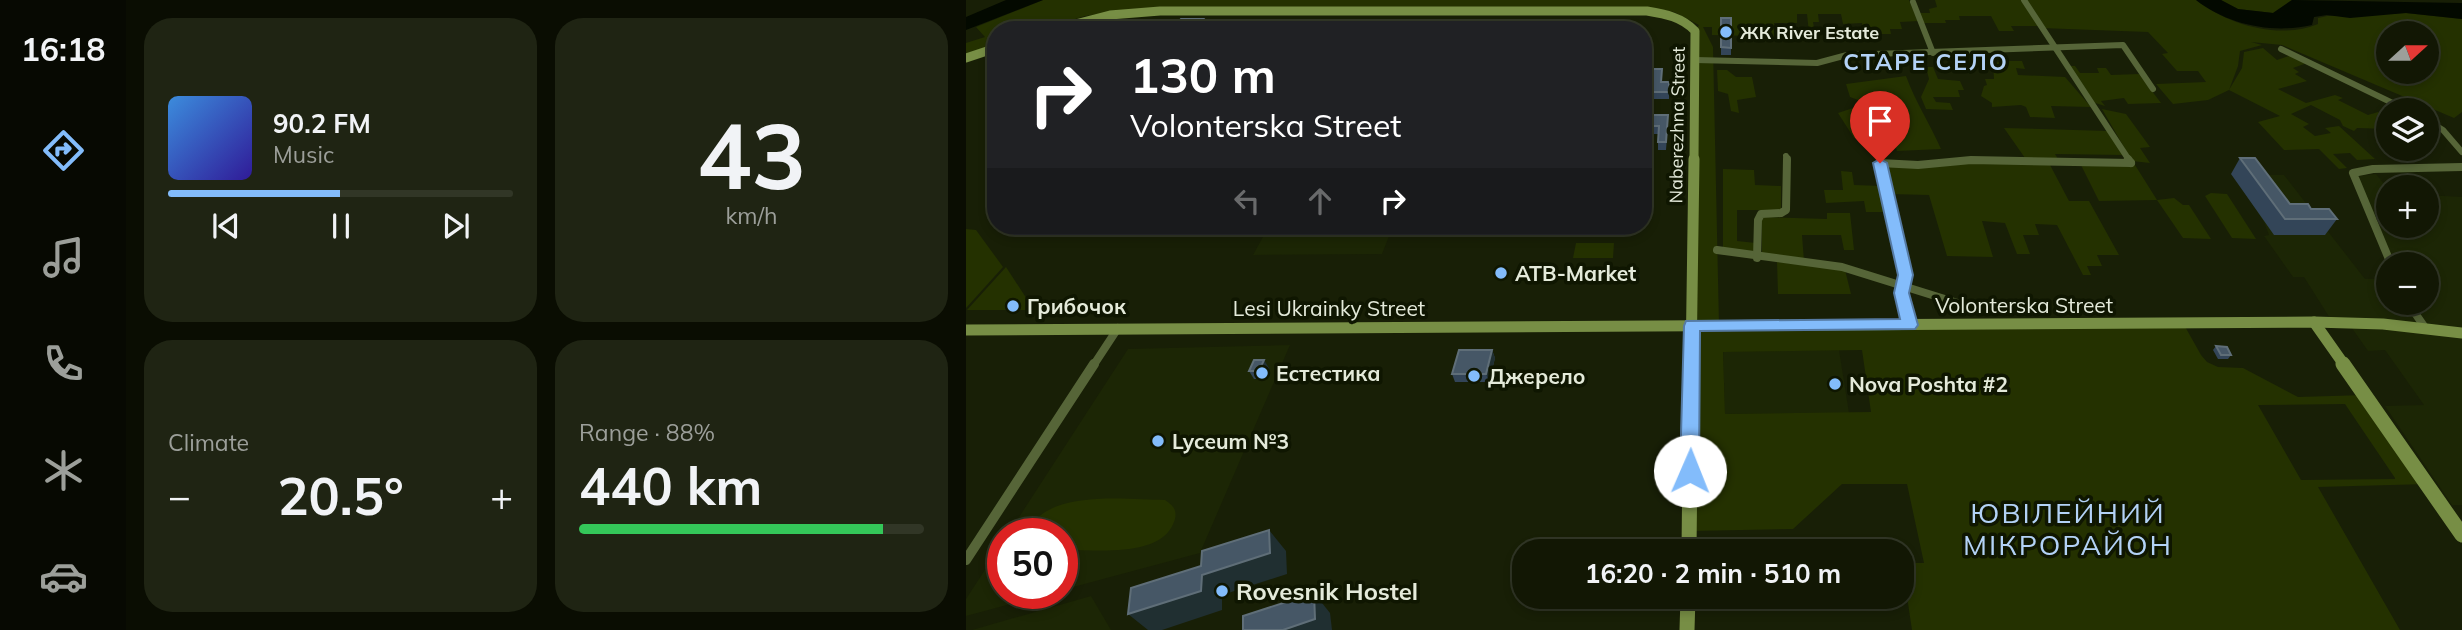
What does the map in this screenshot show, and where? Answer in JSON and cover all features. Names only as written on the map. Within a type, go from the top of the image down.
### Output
[{"type":"street","points":[[1910,325],[1902,293],[1906,275],[1880,163],[1918,165],[1971,160],[2130,163],[2024,0]]},
{"type":"street","points":[[1913,2],[1933,53]]},
{"type":"street","name":"Naberezhna Street","points":[[1079,21],[1148,11],[1647,11],[1682,19],[1690,24],[1696,31],[1689,539]]},
{"type":"street","points":[[1695,60],[1817,63],[1847,55],[2123,45],[2153,89]]},
{"type":"street","points":[[2281,49],[2382,98]]},
{"type":"street","points":[[966,58],[987,51]]},
{"type":"street","points":[[2439,128],[2462,152]]},
{"type":"street","points":[[1757,258],[1758,220],[1761,214],[1781,213],[1786,209],[1784,188],[1789,167],[1786,156]]},
{"type":"street","points":[[2386,252],[2353,173],[2373,169],[2462,167]]},
{"type":"street","points":[[1717,250],[1757,258],[1842,267],[1964,306]]},
{"type":"street","points":[[2416,315],[2426,329]]},
{"type":"street","points":[[2314,322],[2462,535]]},
{"type":"street","name":"Volonterska Street","points":[[1692,326],[2314,322],[2462,332]]},
{"type":"street","name":"Lesi Ukrainky Street","points":[[966,330],[1692,326]]},
{"type":"street","points":[[966,560],[1118,328]]},
{"type":"street","points":[[1688,609],[1688,630]]},
{"type":"shaded area","points":[[1006,0],[1043,0],[966,30],[966,17]]},
{"type":"shaded area","points":[[1043,0],[1909,0],[1918,21],[1900,22],[1902,29],[1890,29],[1891,34],[1864,34],[1862,23],[1843,24],[1841,14],[1818,14],[1819,22],[1813,22],[1815,33],[1809,33],[1807,14],[1797,14],[1797,23],[1774,23],[1776,38],[1751,32],[1750,36],[1712,35],[1712,27],[1703,27],[1713,47],[1719,325],[2183,323],[2201,355],[2207,362],[2218,367],[2243,368],[2298,397],[2365,395],[2427,484],[2318,487],[2400,630],[1912,630],[1909,609],[1914,609],[1914,563],[1924,563],[1907,484],[1842,484],[1793,529],[1689,531],[1695,31],[1699,25],[1674,12],[1650,8],[1121,11],[1069,21],[991,21]],"holes":[[[1862,350],[1871,412],[1725,414],[1723,352]],[[2345,404],[2395,479],[2301,480],[2258,405]]]},
{"type":"shaded area","points":[[1935,0],[2196,0],[2223,17],[2239,23],[2287,31],[2318,24],[2318,18],[2327,16],[2406,13],[2462,19],[2462,112],[2454,118],[2439,112],[2439,98],[2407,98],[2282,45],[2251,42],[2262,45],[2240,51],[2238,66],[2229,90],[2208,100],[2173,104],[2156,84],[2206,82],[2198,71],[2177,71],[2162,54],[2168,53],[2148,32],[2039,26],[2011,26],[2014,31],[1999,31],[1991,16],[1959,16],[1960,20],[1945,20],[1946,23],[1924,23],[1918,13],[1930,13],[1929,9],[1937,7]]},
{"type":"shaded area","points":[[2196,0],[2221,0],[2238,9],[2273,13],[2292,0],[2462,3],[2462,19],[2406,13],[2350,18],[2327,15],[2314,17],[2312,25],[2267,28],[2222,16]]},
{"type":"shaded area","points":[[2221,0],[2292,0],[2273,13],[2238,9]]},
{"type":"shaded area","points":[[1239,20],[1332,20],[1331,21]]},
{"type":"shaded area","points":[[987,23],[987,47],[966,54],[966,43],[985,37],[976,27]]},
{"type":"shaded area","points":[[2263,48],[2277,60],[2292,55],[2307,63],[2293,68],[2299,72],[2295,74],[2307,81],[2278,89],[2306,103],[2335,95],[2343,98],[2338,100],[2368,115],[2376,113],[2376,129],[2357,128],[2354,131],[2343,126],[2340,120],[2311,105],[2291,114],[2309,124],[2303,127],[2315,136],[2331,133],[2325,128],[2339,126],[2375,159],[2357,160],[2350,153],[2333,154],[2347,168],[2339,169],[2319,149],[2284,150],[2258,122],[2280,116],[2229,90],[2242,68],[2244,52]]},
{"type":"shaded area","points":[[2022,61],[2025,69],[2016,68],[2018,75],[2065,77],[2091,107],[2051,106],[2055,118],[2030,117],[2026,107],[2021,105],[1992,107],[1992,103],[1981,96],[1984,86],[1987,85],[1985,79],[1994,79],[1993,63]]},
{"type":"shaded area","points":[[2067,66],[2075,66],[2080,73],[2099,73],[2097,68],[2106,68],[2111,75],[2139,74],[2161,103],[2128,104],[2124,98],[2101,101],[2105,106],[2092,102]]},
{"type":"shaded area","points":[[1926,67],[1933,67],[1938,79],[1960,81],[1964,90],[1958,90],[1960,97],[1933,97],[1936,102],[1950,103],[1953,110],[1926,109],[1921,97],[1929,79]]},
{"type":"shaded area","points":[[1717,70],[1727,70],[1736,77],[1752,77],[1756,97],[1737,100],[1739,113],[1731,111],[1728,94],[1718,91]]},
{"type":"shaded area","points":[[1906,76],[1941,149],[1897,151],[1896,148],[1886,148],[1881,137],[1854,138],[1838,113],[1853,108],[1861,110],[1858,100],[1850,97],[1846,84]]},
{"type":"shaded area","points":[[2102,109],[2126,114],[2150,147],[2140,148],[2150,163],[2132,161]]},
{"type":"shaded area","points":[[2004,128],[2108,131],[2124,155],[2055,154],[2058,159],[2025,158]]},
{"type":"shaded area","points":[[1972,162],[2049,163],[2069,201],[2089,201],[2119,255],[2097,255],[2102,266],[2087,266],[2091,275],[2083,275],[2057,225],[2035,224],[2039,235],[2023,235],[2030,254],[2017,254],[2005,223],[1982,221],[1993,257],[1947,256],[1929,195],[1889,194],[1884,167]]},
{"type":"shaded area","points":[[2080,163],[2135,165],[2157,200],[2099,201]]},
{"type":"shaded area","points":[[1723,169],[1754,170],[1755,185],[1781,186],[1781,210],[1737,210],[1737,241],[1756,243],[1756,252],[1723,248]]},
{"type":"shaded area","points":[[1841,171],[1852,172],[1854,185],[1882,186],[1888,212],[1866,212],[1864,201],[1826,203],[1824,190],[1843,190]]},
{"type":"shaded area","points":[[2233,175],[2284,175],[2365,279],[2376,279],[2376,315],[2439,315],[2439,252],[2386,252],[2380,238],[2439,238],[2439,196],[2462,197],[2462,505],[2452,505],[2385,406],[2424,405],[2385,350],[2368,351],[2349,324],[2333,323],[2304,277],[2293,277],[2264,236],[2269,235],[2264,222]]},
{"type":"shaded area","points":[[2377,175],[2376,228],[2361,193],[2359,176]]},
{"type":"shaded area","points":[[2211,193],[2227,194],[2256,239],[2232,238],[2205,196]]},
{"type":"shaded area","points":[[2174,198],[2183,205],[2189,205],[2211,239],[2183,238],[2157,200]]},
{"type":"shaded area","points":[[1827,213],[1850,213],[1854,250],[1844,250],[1841,235],[1802,235],[1804,261],[1762,253],[1762,217],[1827,219]]},
{"type":"shaded area","points":[[966,229],[976,230],[1003,267],[966,308]]},
{"type":"shaded area","points":[[1264,235],[1389,235],[1382,254],[1253,255]]},
{"type":"shaded area","points":[[1576,243],[1614,243],[1613,258],[1573,258]]},
{"type":"shaded area","points":[[1777,262],[1845,270],[1851,294],[1778,294]]},
{"type":"shaded area","points":[[1006,267],[1034,310],[967,310]]},
{"type":"shaded area","name":"Lyceum №3","points":[[1290,345],[1200,553],[1078,586],[1078,518],[1018,518],[1128,349]]},
{"type":"shaded area","points":[[1839,350],[1849,413],[1725,414],[1723,352]]},
{"type":"shaded area","points":[[1109,499],[1165,500],[1174,509],[1174,522],[1166,534],[1141,547],[1125,550],[1078,550],[1078,518],[1037,518],[1050,509],[1067,503]]},
{"type":"shaded area","points":[[987,567],[987,609],[992,609],[966,616],[966,599]]},
{"type":"shaded area","points":[[1091,596],[1111,630],[972,630],[1046,609],[1078,609],[1078,600]]},
{"type":"building","points":[[1721,18],[1731,18],[1731,48],[1721,47]]},
{"type":"building","points":[[1181,19],[1203,19],[1201,21],[1179,21]]},
{"type":"building","points":[[1653,69],[1662,69],[1661,82],[1669,82],[1669,92],[1652,92]]},
{"type":"building","points":[[1652,115],[1668,115],[1666,142],[1658,142],[1659,126],[1652,126]]},
{"type":"building","points":[[2240,158],[2255,158],[2290,204],[2308,204],[2311,209],[2329,209],[2337,219],[2285,219]]},
{"type":"building","points":[[2216,346],[2227,347],[2231,355],[2221,355]]},
{"type":"building","points":[[1459,350],[1492,350],[1486,374],[1452,374]]},
{"type":"building","points":[[1254,360],[1264,360],[1259,371],[1249,371]]},
{"type":"building","points":[[1269,530],[1270,553],[1202,575],[1201,591],[1128,614],[1131,588],[1201,566],[1202,551]]},
{"type":"building","points":[[1314,593],[1315,619],[1283,630],[1243,630],[1243,616]]},
{"type":"place","name":"ЖК River Estate","points":[[1726,32]]},
{"type":"place","name":"ATB-Market","points":[[1501,273]]},
{"type":"place","name":"Грибочок","points":[[1013,306]]},
{"type":"place","name":"Естестика","points":[[1262,373]]},
{"type":"place","name":"Джерело","points":[[1474,376]]},
{"type":"place","name":"Nova Poshta #2","points":[[1835,384]]},
{"type":"place","name":"Lyceum №3","points":[[1158,441]]},
{"type":"place","name":"Rovesnik Hostel","points":[[1222,591]]},
{"type":"district","name":"СТАРЕ СЕЛО","points":[[1926,61]]},
{"type":"district","name":"ЮВІЛЕЙНИЙ МІКРОРАЙОН","points":[[2068,528]]},
{"type":"route","points":[[1690,471],[1692,326],[1910,325],[1902,293],[1906,275],[1880,163]]}]
